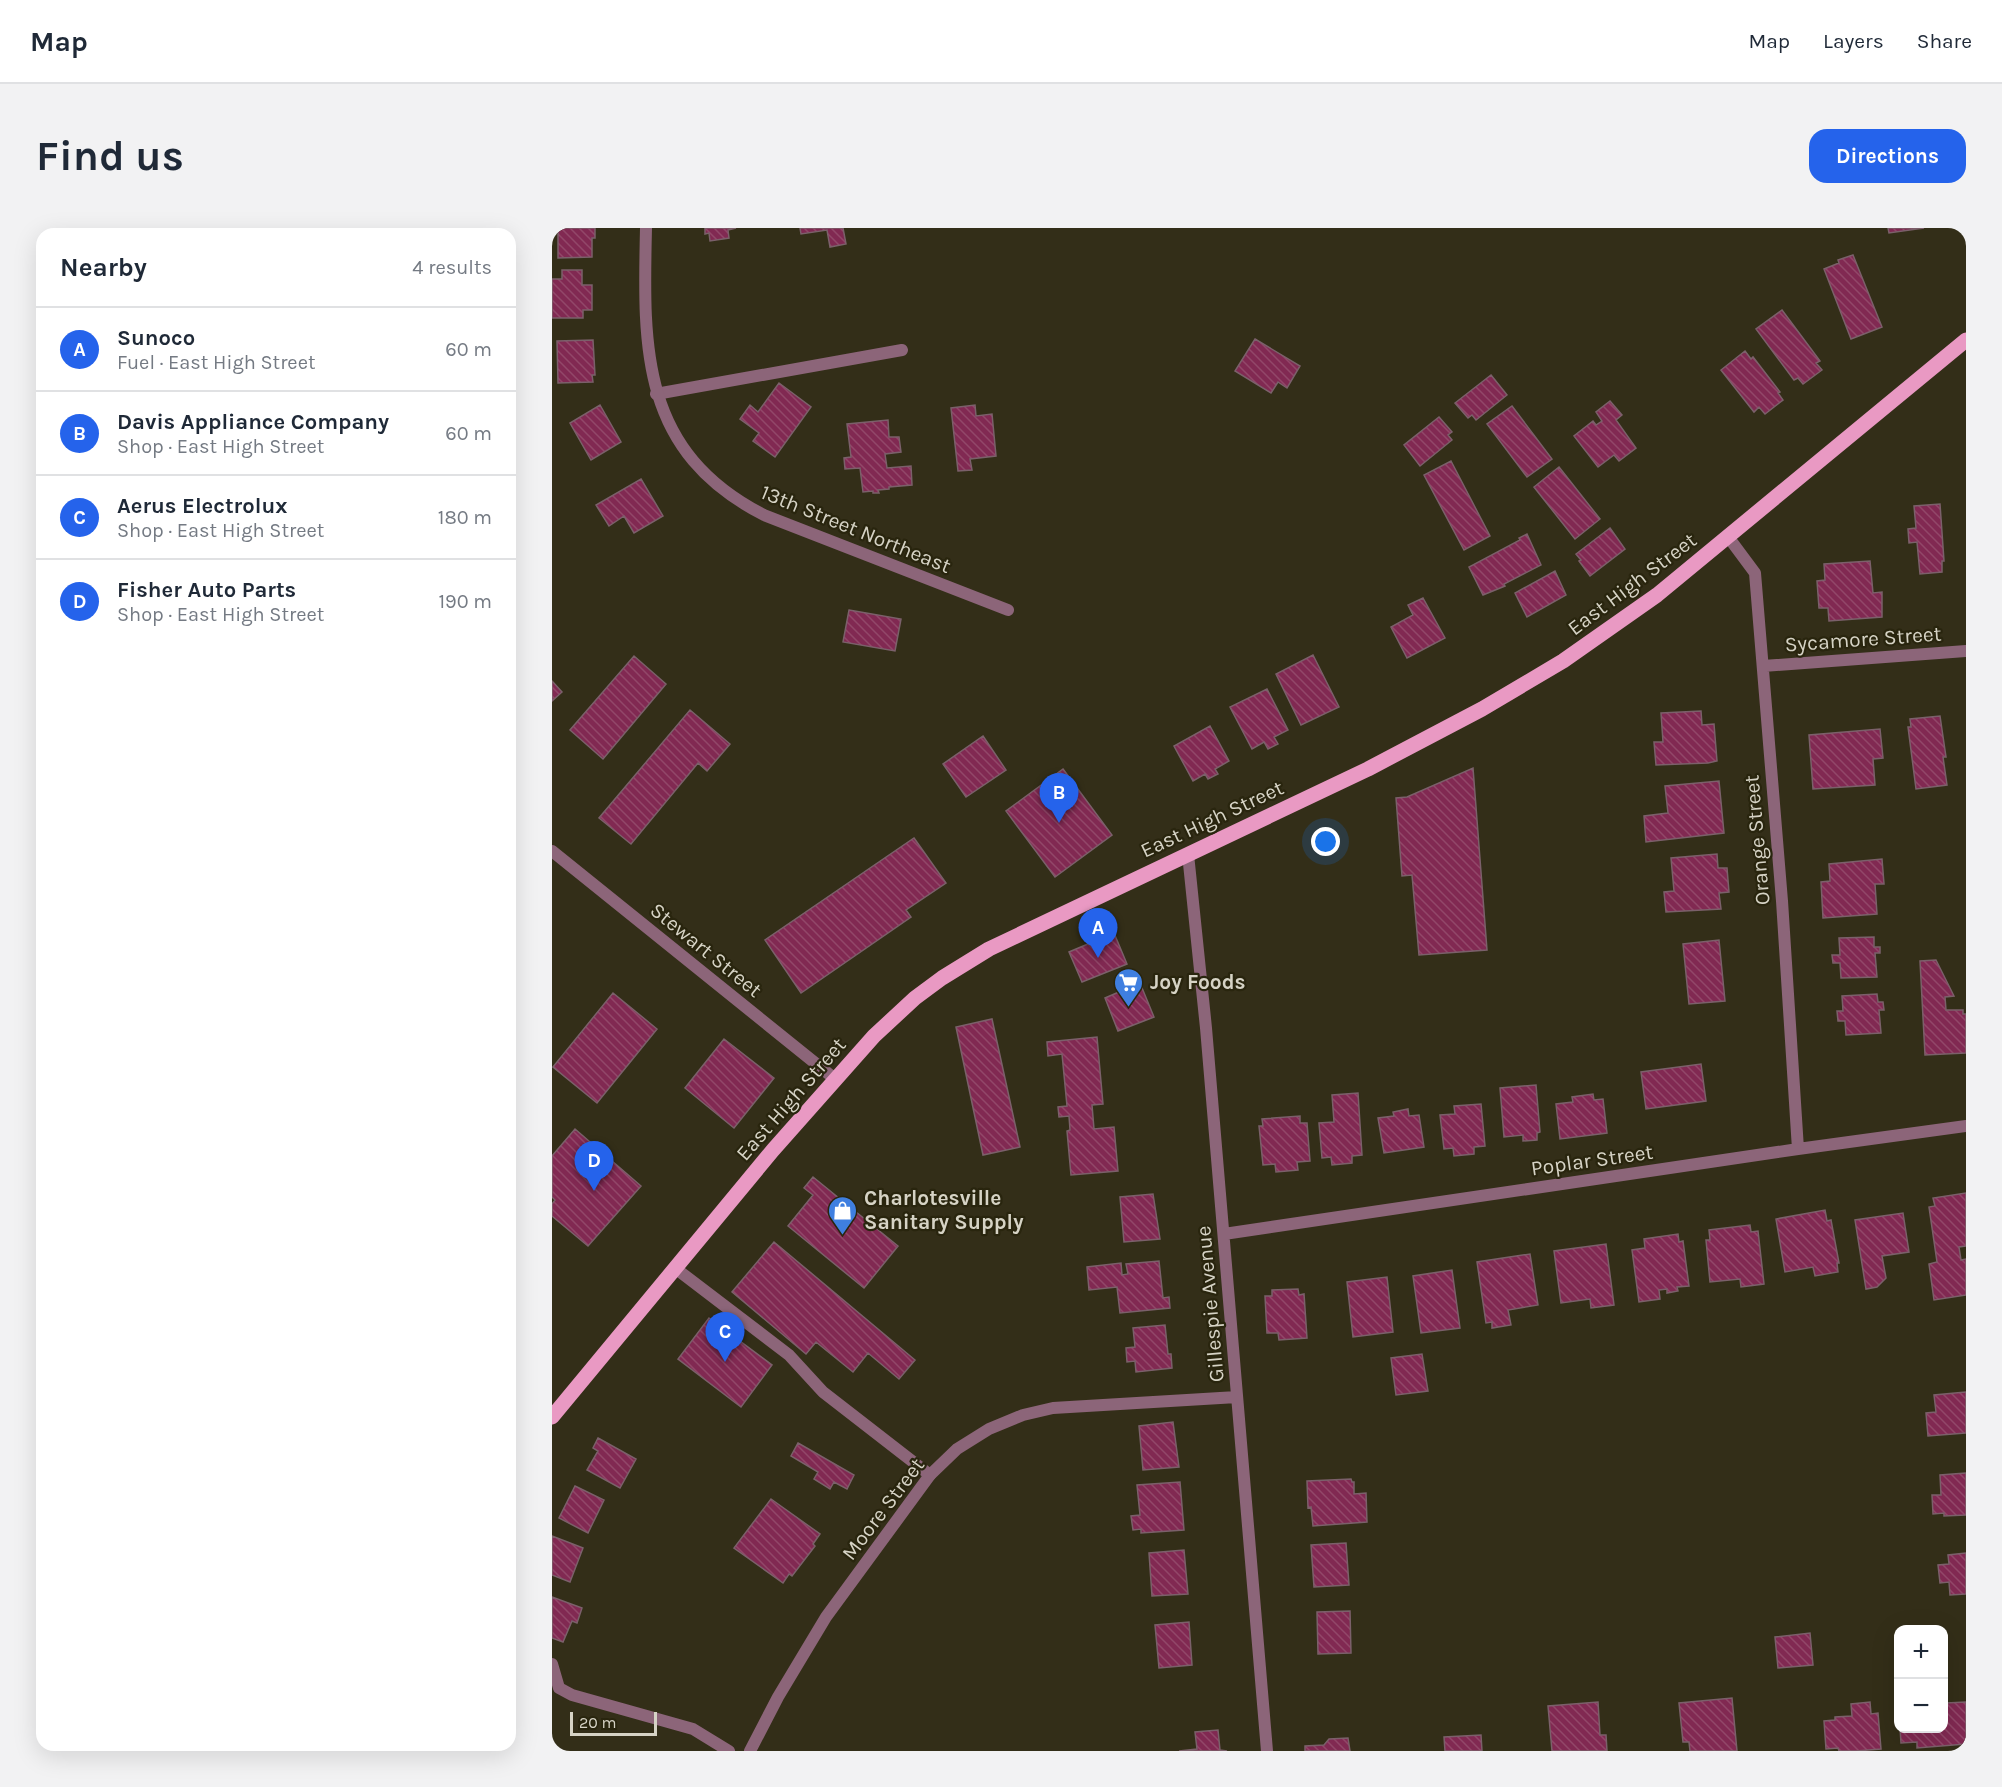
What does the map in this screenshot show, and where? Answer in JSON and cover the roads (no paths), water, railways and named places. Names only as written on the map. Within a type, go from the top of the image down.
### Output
[{"type":"main road","name":"East High Street","points":[[552,1417],[773,1150],[874,1036],[915,998],[989,949],[1368,769],[1482,710],[1563,661],[1648,602],[1729,538],[1966,340]]},
{"type":"street","name":"13th Street Northeast","points":[[646,228],[644,296],[648,358],[656,394],[667,421],[686,452],[710,479],[744,505],[764,515],[1008,610]]},
{"type":"street","points":[[656,394],[902,350]]},
{"type":"street","name":"Orange Street","points":[[1729,538],[1755,573],[1782,901],[1798,1149]]},
{"type":"street","name":"Sycamore Street","points":[[1763,666],[1966,651]]},
{"type":"street","name":"Stewart Street","points":[[552,851],[835,1079]]},
{"type":"street","name":"Gillespie Avenue","points":[[1188,854],[1206,1028],[1267,1751]]},
{"type":"street","name":"Poplar Street","points":[[1224,1234],[1966,1126]]},
{"type":"street","points":[[675,1268],[789,1355],[823,1392],[930,1475]]},
{"type":"street","name":"Moore Street","points":[[750,1751],[778,1697],[826,1617],[930,1475],[957,1449],[989,1429],[1023,1415],[1053,1408],[1237,1397]]},
{"type":"street","points":[[552,1664],[559,1688],[572,1695],[693,1729],[729,1751]]},
{"type":"place","name":"Davis Appliance Company","points":[[1059,823]]},
{"type":"place","name":"Sunoco","points":[[1098,958]]},
{"type":"place","name":"Joy Foods","points":[[1129,1008]]},
{"type":"place","name":"Fisher Auto Parts","points":[[594,1191]]},
{"type":"place","name":"Charlotesville Sanitary Supply","points":[[843,1236]]},
{"type":"place","name":"Aerus Electrolux","points":[[725,1362]]}]
